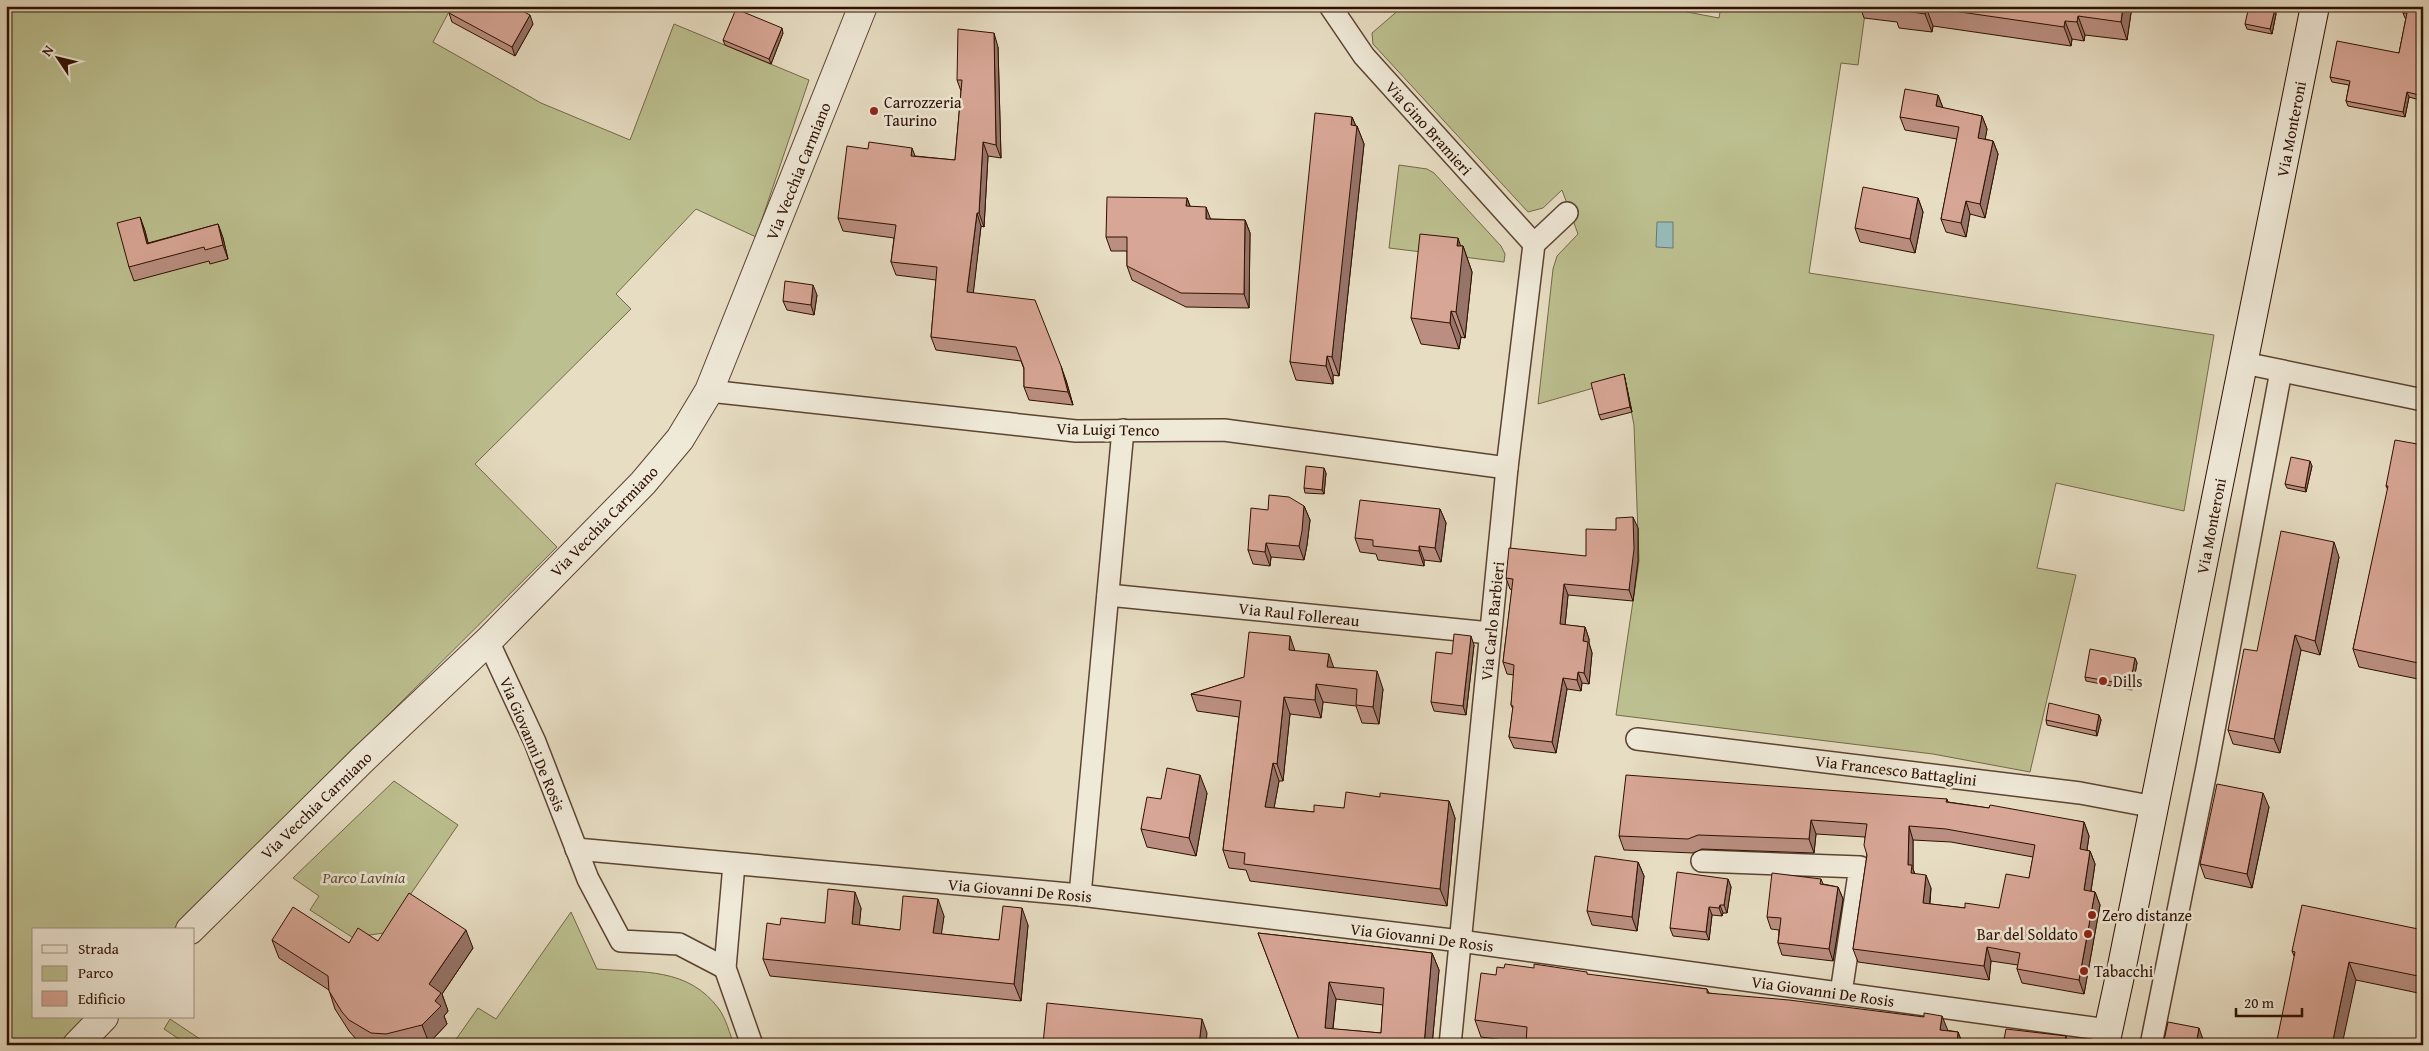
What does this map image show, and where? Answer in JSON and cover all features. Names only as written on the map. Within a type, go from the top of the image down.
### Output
[{"type":"street","name":"Via Vecchia Carmiano","points":[[192,928],[355,767],[488,641],[643,483],[680,439],[709,391],[862,6]]},
{"type":"street","name":"Via Gino Bramieri","points":[[1330,6],[1364,56],[1534,244]]},
{"type":"street","name":"Via Monteroni","points":[[2106,1037],[2155,807],[2315,6]]},
{"type":"street","points":[[1534,244],[1567,213]]},
{"type":"street","name":"Via Carlo Barbieri","points":[[1450,1045],[1507,468],[1534,244]]},
{"type":"street","points":[[2244,363],[2423,400]]},
{"type":"street","points":[[2151,1045],[2208,758],[2281,371]]},
{"type":"street","name":"Via Luigi Tenco","points":[[709,391],[1076,431],[1224,430],[1507,468]]},
{"type":"street","points":[[1080,895],[1124,430]]},
{"type":"street","name":"Via Raul Follereau","points":[[1108,595],[1490,633]]},
{"type":"street","name":"Via Giovanni De Rosis","points":[[488,641],[535,742],[588,879],[621,941],[679,944],[725,968]]},
{"type":"street","name":"Via Francesco Battaglini","points":[[1637,739],[2080,793],[2155,807]]},
{"type":"street","name":"Via Giovanni De Rosis","points":[[576,849],[1080,895],[1460,941],[1841,994],[2106,1037]]},
{"type":"street","points":[[1702,861],[1860,867],[1841,994]]},
{"type":"street","points":[[734,864],[725,968],[752,1045]]},
{"type":"street","points":[[77,1045],[103,1018]]},
{"type":"green space","points":[[6,6],[452,6],[433,42],[541,103],[630,140],[674,24],[809,80],[756,237],[696,209],[616,294],[631,309],[475,464],[557,547],[174,928],[32,928],[32,1018],[84,1018],[58,1045],[6,1045]]},
{"type":"green space","points":[[1435,6],[1655,6],[1719,18],[1721,6],[1866,6],[1858,65],[1841,63],[1809,273],[2214,335],[2184,511],[2056,483],[2037,568],[2076,575],[2030,772],[1933,754],[1616,715],[1639,561],[1634,425],[1625,379],[1538,404],[1553,269],[1557,256],[1578,234],[1562,190],[1543,208],[1528,212],[1373,44],[1372,33],[1401,8],[1434,9]]},
{"type":"green space","points":[[1399,165],[1427,169],[1434,173],[1501,246],[1505,254],[1504,262],[1389,248]]},
{"type":"green space","name":"Parco Lavinia","points":[[394,781],[458,825],[384,933],[362,936],[358,941],[310,910],[319,896],[293,878]]},
{"type":"green space","points":[[571,912],[597,969],[648,972],[679,979],[693,986],[707,995],[719,1009],[734,1045],[452,1045],[478,1008],[496,1019]]},
{"type":"green space","points":[[170,1019],[209,1045],[188,1045],[164,1029]]},
{"type":"water","points":[[1657,222],[1673,222],[1673,248],[1656,247]]},
{"type":"building","points":[[452,6],[513,6],[530,15],[512,47],[449,13]]},
{"type":"building","points":[[1893,6],[2123,6],[2121,22],[2078,16],[2077,22],[2065,21],[2064,27],[1926,7],[1925,14],[1893,9]]},
{"type":"building","points":[[2249,6],[2275,9],[2270,29],[2245,24]]},
{"type":"building","points":[[2403,6],[2423,6],[2423,73],[2419,95],[2407,92],[2403,112],[2346,101],[2350,81],[2330,77],[2337,41],[2399,53],[2407,13],[2403,13]]},
{"type":"building","points":[[736,9],[782,28],[769,59],[723,40]]},
{"type":"building","points":[[958,29],[994,33],[996,145],[983,142],[979,213],[977,213],[967,292],[1035,300],[1061,366],[1068,392],[1024,387],[1024,368],[1016,347],[931,337],[937,267],[891,262],[896,225],[838,218],[847,146],[868,149],[869,142],[912,148],[911,156],[955,160],[962,80],[957,80]]},
{"type":"building","points":[[1905,89],[1938,95],[1936,106],[1982,116],[1978,138],[1993,141],[1980,204],[1966,201],[1961,223],[1941,219],[1959,127],[1900,117]]},
{"type":"building","points":[[1315,113],[1352,117],[1351,125],[1357,126],[1332,357],[1327,356],[1326,366],[1290,362]]},
{"type":"building","points":[[1863,187],[1918,198],[1910,239],[1855,228]]},
{"type":"building","points":[[1107,197],[1187,198],[1186,206],[1206,207],[1206,219],[1245,220],[1244,294],[1181,293],[1127,266],[1127,237],[1106,237]]},
{"type":"building","points":[[140,217],[147,244],[218,224],[223,245],[205,250],[204,247],[129,267],[117,223]]},
{"type":"building","points":[[1420,234],[1458,238],[1457,246],[1463,246],[1456,312],[1451,311],[1450,323],[1411,318]]},
{"type":"building","points":[[785,281],[813,285],[811,305],[783,301]]},
{"type":"building","points":[[1624,374],[1630,407],[1599,415],[1591,383]]},
{"type":"building","points":[[2395,440],[2423,445],[2423,594],[2418,615],[2423,616],[2423,664],[2353,649],[2388,486],[2386,486]]},
{"type":"building","points":[[2291,457],[2310,461],[2305,488],[2285,484]]},
{"type":"building","points":[[1306,466],[1324,468],[1322,490],[1304,488]]},
{"type":"building","points":[[1269,495],[1289,497],[1304,506],[1299,546],[1266,543],[1265,552],[1248,550],[1251,508],[1268,510]]},
{"type":"building","points":[[1360,500],[1440,509],[1435,548],[1419,546],[1419,551],[1373,546],[1373,540],[1355,538]]},
{"type":"building","points":[[1633,517],[1634,549],[1629,590],[1564,584],[1560,624],[1585,627],[1583,641],[1588,642],[1584,673],[1578,672],[1577,680],[1563,678],[1552,742],[1509,737],[1513,706],[1511,705],[1514,665],[1503,662],[1513,579],[1506,578],[1509,548],[1586,556],[1586,529],[1616,530],[1616,518]]},
{"type":"building","points":[[2281,531],[2334,542],[2315,641],[2295,635],[2274,739],[2228,730],[2244,649],[2257,651]]},
{"type":"building","points":[[1249,632],[1290,636],[1289,650],[1329,654],[1327,667],[1377,671],[1373,707],[1356,705],[1357,689],[1316,684],[1315,700],[1284,697],[1277,764],[1273,763],[1265,807],[1314,812],[1314,805],[1344,808],[1346,792],[1380,797],[1380,793],[1449,801],[1440,889],[1244,864],[1245,853],[1223,850],[1241,701],[1191,694],[1244,677]]},
{"type":"building","points":[[1454,634],[1471,636],[1463,706],[1431,702],[1436,652],[1452,654]]},
{"type":"building","points":[[2090,649],[2135,658],[2130,685],[2085,677]]},
{"type":"building","points":[[2049,703],[2099,715],[2096,731],[2046,720]]},
{"type":"building","points":[[1167,768],[1200,775],[1189,838],[1141,829],[1147,797],[1161,799]]},
{"type":"building","points":[[1626,775],[1947,799],[1946,802],[1989,808],[1990,805],[2084,822],[2080,849],[2090,851],[2084,890],[2095,892],[2079,980],[2017,969],[2020,953],[1987,947],[1984,966],[1853,949],[1867,855],[1864,845],[1867,824],[1811,820],[1809,839],[1698,835],[1688,839],[1619,836]],"holes":[[[1909,826],[1946,829],[2035,845],[2029,878],[2006,874],[1999,908],[1965,903],[1965,908],[1923,903],[1926,875],[1911,873],[1912,865],[1908,865]]]},
{"type":"building","points":[[2217,784],[2263,793],[2247,874],[2200,864]]},
{"type":"building","points":[[1595,856],[1638,862],[1632,917],[1587,911]]},
{"type":"building","points":[[1677,872],[1728,879],[1724,905],[1720,905],[1719,908],[1709,907],[1706,932],[1670,928]]},
{"type":"building","points":[[1772,873],[1821,879],[1820,884],[1838,887],[1829,949],[1778,943],[1781,918],[1767,917]]},
{"type":"building","points":[[828,889],[855,892],[852,924],[900,930],[903,896],[938,899],[933,933],[999,940],[1003,906],[1022,908],[1014,984],[763,959],[767,923],[780,925],[781,918],[825,923]]},
{"type":"building","points":[[409,893],[466,930],[429,984],[441,993],[435,1001],[441,1006],[422,1025],[386,1034],[371,1033],[349,1020],[342,1012],[329,991],[328,976],[272,940],[293,907],[349,943],[358,928],[378,941]]},
{"type":"building","points":[[2302,905],[2423,930],[2423,977],[2349,962],[2332,1045],[2276,1045],[2295,952],[2292,951]]},
{"type":"building","points":[[1258,933],[1432,953],[1424,1045],[1301,1045]],"holes":[[[1329,982],[1384,988],[1381,1033],[1325,1028]]]},
{"type":"building","points":[[1505,964],[1534,968],[1534,964],[1587,972],[1587,974],[1707,989],[1707,993],[1789,1000],[1924,1017],[1924,1013],[1942,1016],[1940,1030],[1958,1032],[1957,1045],[1526,1045],[1527,1027],[1475,1020],[1481,973],[1496,975],[1497,967],[1504,968]]},
{"type":"building","points":[[1047,1003],[1202,1019],[1199,1045],[1043,1044]]},
{"type":"building","points":[[2423,1019],[2423,1045],[2417,1045]]},
{"type":"building","points":[[2168,1022],[2199,1028],[2196,1045],[2163,1045]]},
{"type":"building","points":[[2006,1029],[2066,1036],[2064,1045],[2003,1045]]},
{"type":"place","name":"Carrozzeria Taurino","points":[[874,111]]},
{"type":"place","name":"Dills","points":[[2103,681]]},
{"type":"place","name":"Zero distanze","points":[[2092,915]]},
{"type":"place","name":"Bar del Soldato","points":[[2088,934]]},
{"type":"place","name":"Tabacchi","points":[[2084,971]]}]
